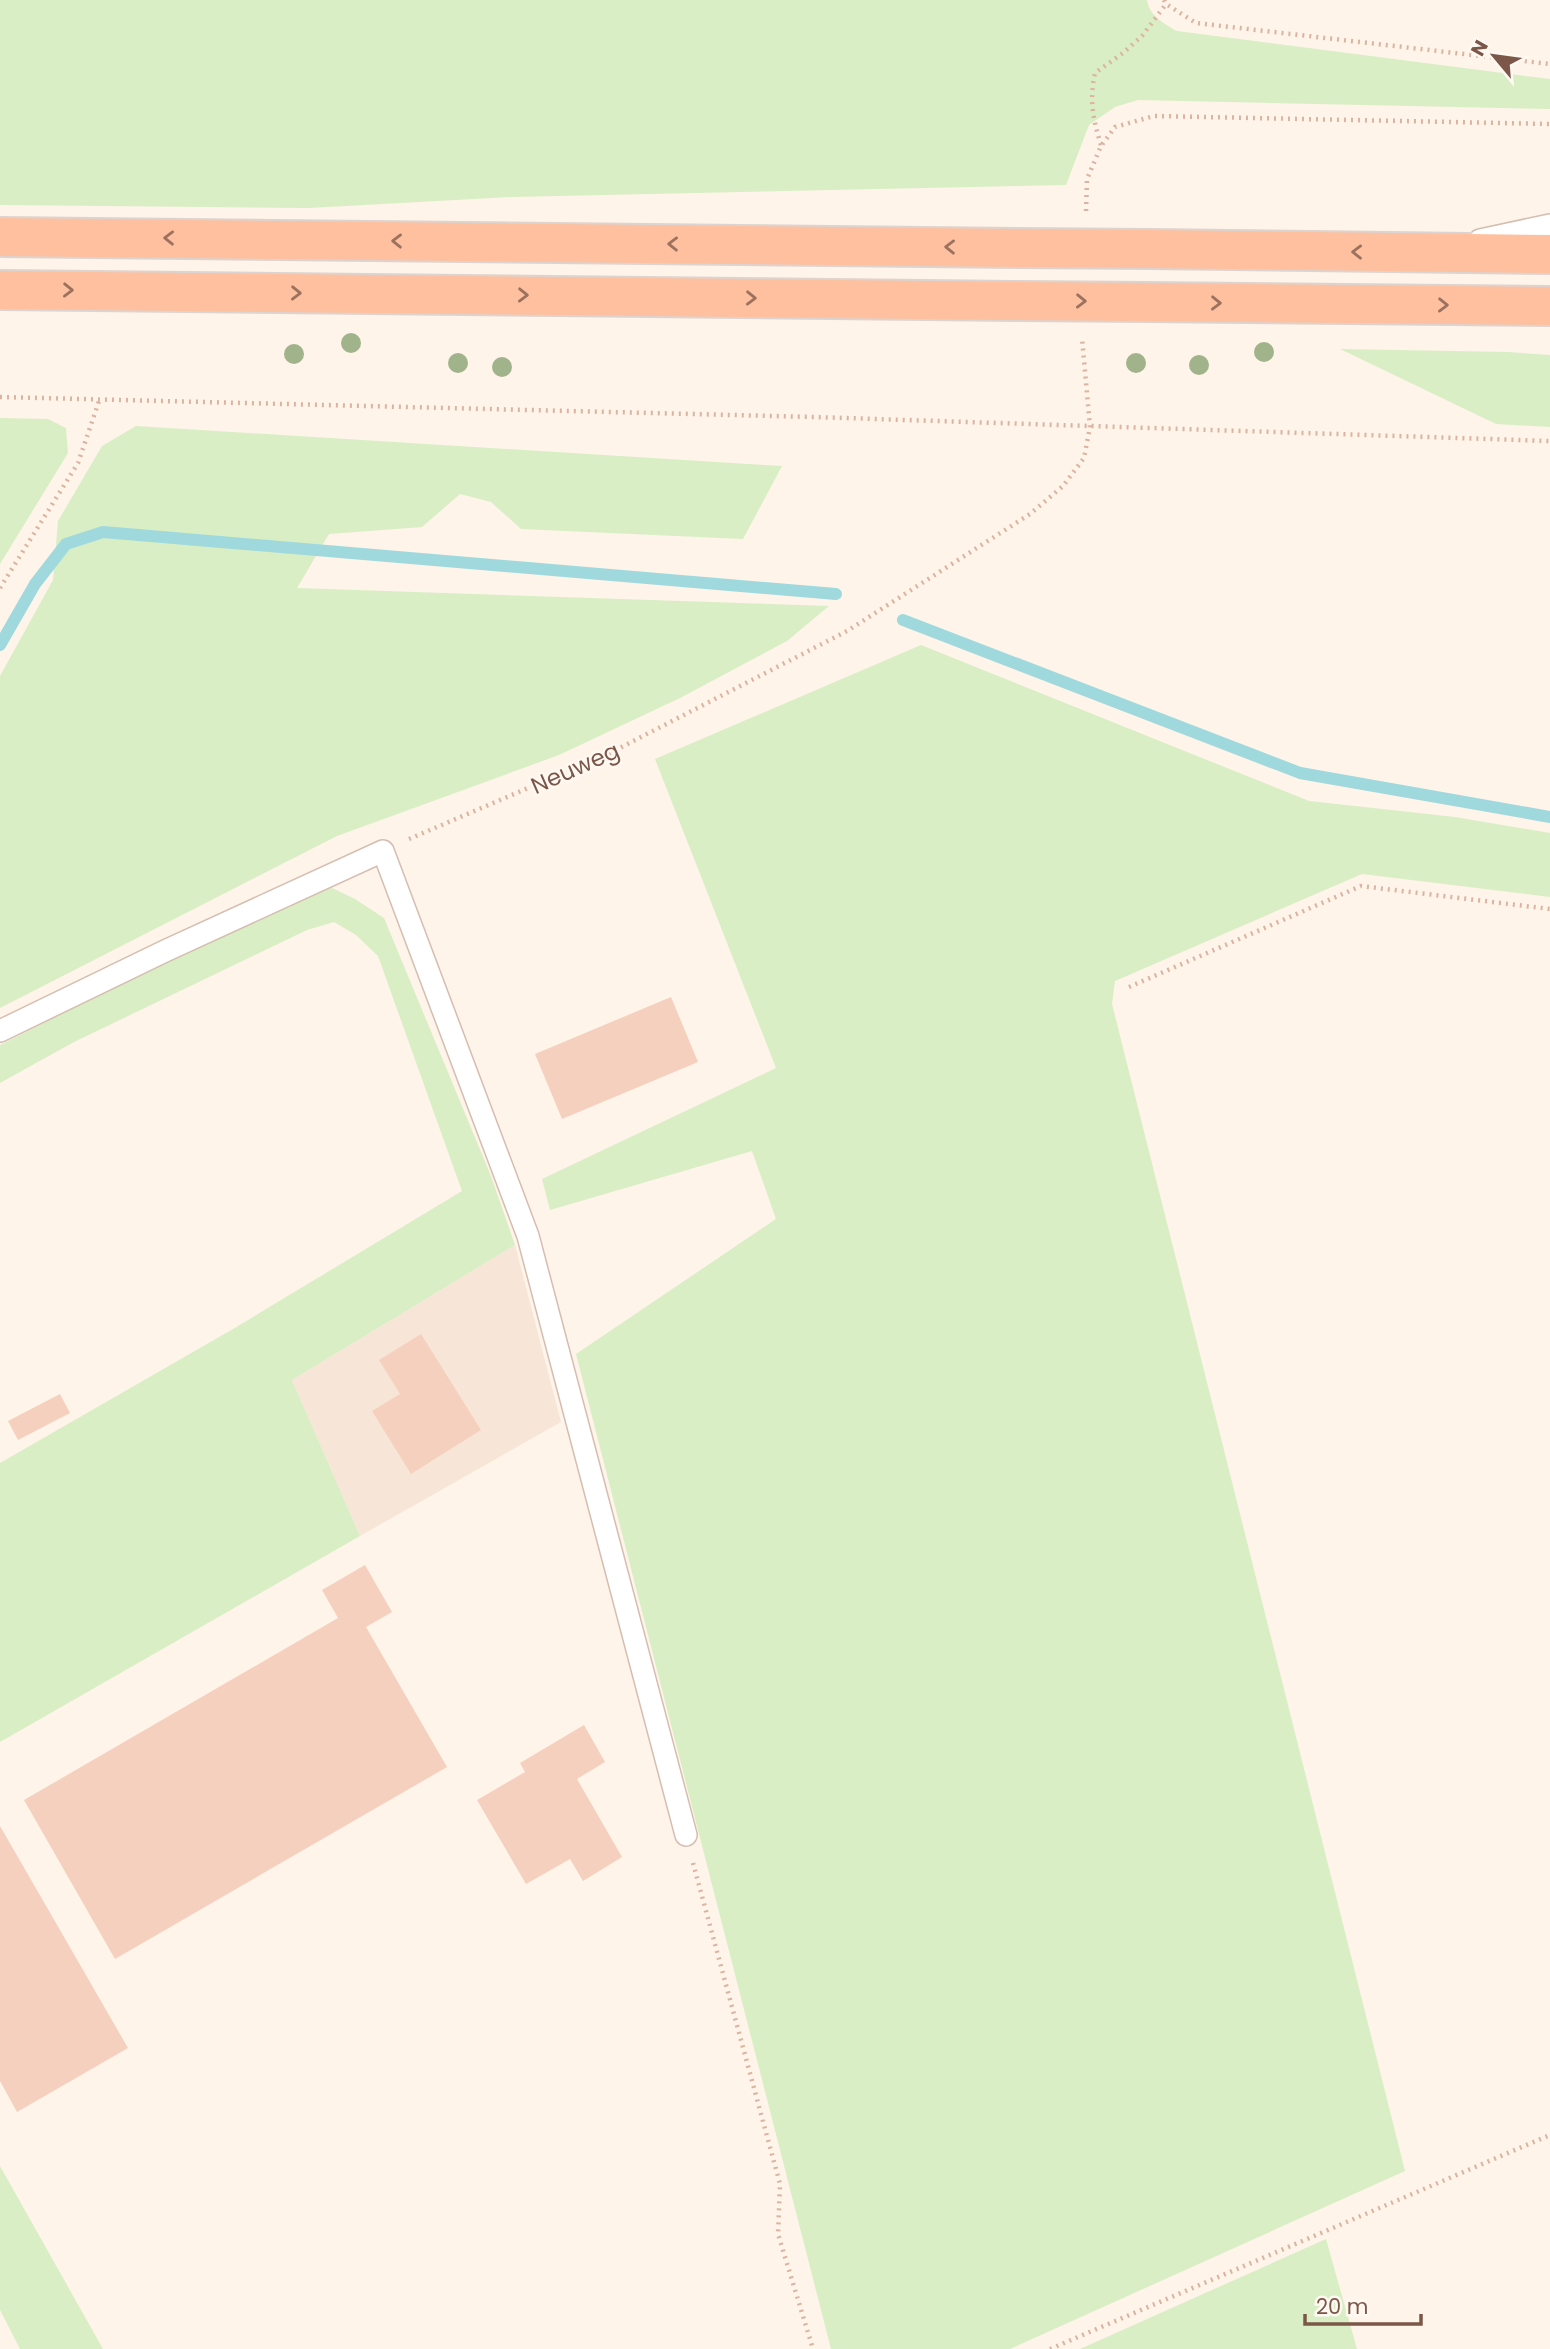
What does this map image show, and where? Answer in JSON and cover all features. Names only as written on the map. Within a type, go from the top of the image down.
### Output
[{"type":"highway","points":[[0,237],[1550,254]]},
{"type":"highway","points":[[0,290],[1550,306]]},
{"type":"lane","points":[[1426,253],[1550,225]]},
{"type":"lane","points":[[0,1031],[165,951],[383,851],[528,1236],[686,1835]]},
{"type":"path","points":[[1101,146],[1091,115],[1095,73],[1124,53],[1142,36],[1165,2],[1196,23],[1550,64]]},
{"type":"path","points":[[1087,179],[1101,146],[1115,127],[1154,116],[1550,124]]},
{"type":"path","name":"Neuweg","points":[[383,851],[610,753],[847,631],[1030,514],[1063,486],[1084,458],[1090,427],[1082,350]]},
{"type":"path","points":[[0,397],[814,417],[1550,441]]},
{"type":"path","points":[[0,588],[78,463],[99,401]]},
{"type":"path","points":[[1129,987],[1361,886],[1550,909]]},
{"type":"path","points":[[686,1835],[780,2184],[778,2234],[813,2349]]},
{"type":"path","points":[[1050,2349],[1550,2135]]},
{"type":"shaded area","points":[[515,1245],[561,1422],[360,1536],[292,1380]]},
{"type":"green space","points":[[0,0],[1147,0],[1154,15],[1177,31],[1550,79],[1550,109],[1138,100],[1115,107],[1089,125],[1066,185],[512,197],[309,208],[0,205]]},
{"type":"green space","points":[[1340,349],[1550,355],[1550,427],[1496,424]]},
{"type":"green space","points":[[0,418],[48,419],[66,428],[68,453],[0,564]]},
{"type":"green space","points":[[136,426],[782,466],[743,539],[521,529],[491,502],[460,494],[422,527],[329,534],[297,588],[829,606],[787,641],[680,698],[559,755],[337,836],[0,1008],[0,676],[53,580],[58,521],[102,446]]},
{"type":"green space","points":[[921,645],[1309,801],[1455,817],[1550,833],[1550,897],[1362,874],[1115,981],[1112,1004],[1405,2171],[1010,2349],[831,2349],[576,1354],[776,1219],[752,1151],[550,1210],[542,1179],[776,1068],[655,759]]},
{"type":"green space","points":[[332,888],[384,918],[491,1176],[515,1245],[292,1380],[360,1536],[0,1742],[0,1463],[233,1329],[462,1191],[378,956],[356,935],[334,922],[307,930],[74,1042],[0,1083],[0,1045],[297,895]]},
{"type":"green space","points":[[0,2166],[103,2349],[20,2349],[0,2310]]},
{"type":"green space","points":[[1326,2239],[1357,2349],[1080,2349]]},
{"type":"building","points":[[671,997],[698,1062],[562,1119],[535,1054]]},
{"type":"building","points":[[421,1334],[481,1430],[411,1474],[372,1411],[400,1394],[379,1360]]},
{"type":"building","points":[[60,1394],[70,1413],[18,1440],[8,1421]]},
{"type":"building","points":[[365,1565],[392,1612],[366,1627],[447,1767],[115,1959],[24,1800],[338,1618],[322,1590]]},
{"type":"building","points":[[584,1725],[605,1762],[577,1779],[622,1857],[583,1881],[570,1859],[526,1884],[477,1800],[525,1772],[520,1763]]},
{"type":"building","points":[[0,1826],[128,2048],[17,2112],[0,2081]]},
{"type":"waterway","points":[[0,645],[35,584],[66,544],[103,532],[836,594]]},
{"type":"waterway","points":[[903,620],[1300,773],[1550,817]]}]
